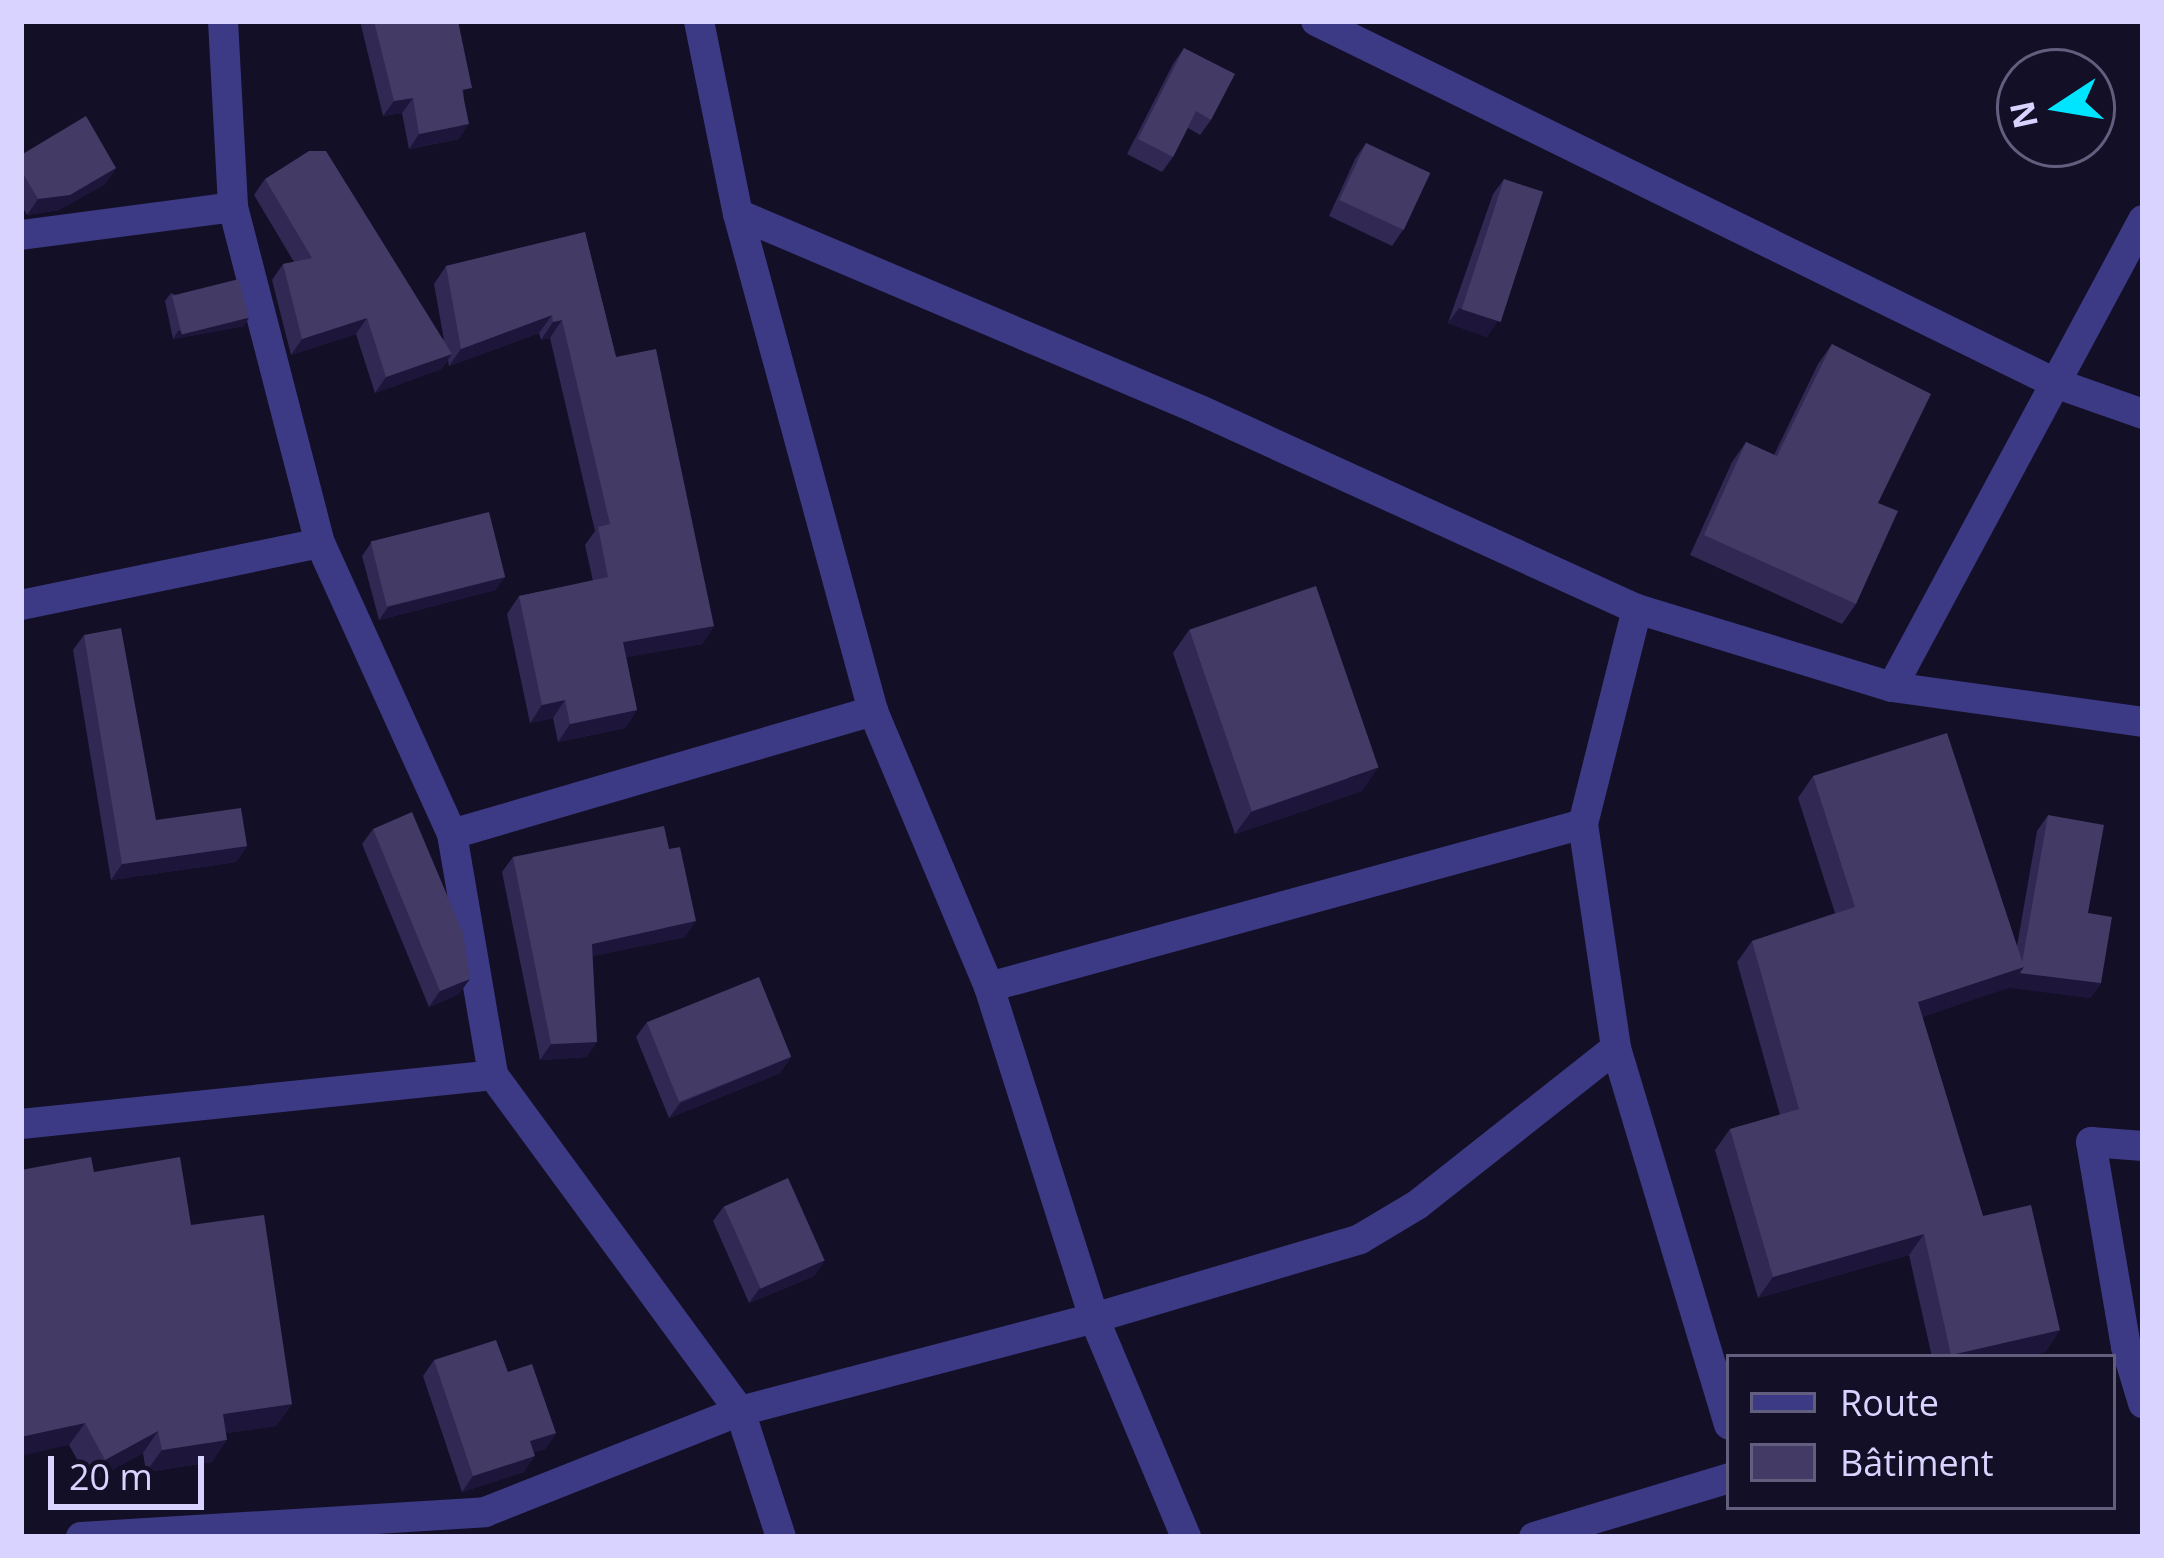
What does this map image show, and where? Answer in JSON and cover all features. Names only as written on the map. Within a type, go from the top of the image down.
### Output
[{"type":"street","points":[[223,21],[233,207],[320,543],[452,834],[493,1075],[740,1411],[781,1537]]},
{"type":"street","points":[[699,21],[738,214],[873,711],[988,987],[1094,1318],[1186,1537]]},
{"type":"street","points":[[1316,21],[2055,383],[2143,414]]},
{"type":"street","points":[[21,235],[233,207]]},
{"type":"street","points":[[738,214],[1201,410],[1636,610],[1892,687],[2143,722]]},
{"type":"street","points":[[1892,687],[2143,220]]},
{"type":"street","points":[[21,605],[320,543]]},
{"type":"street","points":[[1636,610],[1583,824],[1616,1048],[1726,1414]]},
{"type":"street","points":[[452,834],[873,711]]},
{"type":"street","points":[[988,987],[1583,824]]},
{"type":"street","points":[[80,1537],[484,1524],[740,1411],[1094,1318],[1360,1239],[1417,1204],[1616,1048]]},
{"type":"street","points":[[21,1124],[493,1075]]},
{"type":"street","points":[[2112,1352],[2091,1142],[2143,1146]]},
{"type":"street","points":[[2116,1359],[2143,1403]]},
{"type":"street","points":[[1534,1537],[1726,1479]]},
{"type":"building","points":[[374,21],[458,21],[472,88],[462,90],[469,124],[419,134],[413,98],[394,101]]},
{"type":"building","points":[[1184,48],[1235,74],[1211,120],[1196,111],[1173,157],[1138,139]]},
{"type":"building","points":[[86,116],[116,168],[70,195],[38,199],[21,170],[21,155]]},
{"type":"building","points":[[1366,143],[1430,173],[1404,230],[1339,200]]},
{"type":"building","points":[[309,151],[326,151],[452,354],[386,377],[367,318],[302,339],[283,264],[312,258],[265,179]]},
{"type":"building","points":[[1504,179],[1543,192],[1501,322],[1462,309]]},
{"type":"building","points":[[585,232],[616,357],[656,349],[714,626],[623,642],[637,710],[570,724],[565,700],[542,705],[519,596],[608,577],[598,527],[610,524],[562,320],[553,322],[552,315],[461,349],[446,266]]},
{"type":"building","points":[[239,279],[249,318],[182,335],[172,296]]},
{"type":"building","points":[[1832,344],[1931,394],[1878,503],[1898,511],[1856,604],[1704,535],[1746,442],[1777,456]]},
{"type":"building","points":[[489,512],[505,577],[387,607],[371,542]]},
{"type":"building","points":[[1316,586],[1379,768],[1252,811],[1189,630]]},
{"type":"building","points":[[121,628],[156,820],[241,808],[247,846],[122,864],[84,635]]},
{"type":"building","points":[[1947,733],[2024,967],[1918,1002],[1983,1216],[2031,1205],[2060,1330],[1951,1354],[1924,1234],[1773,1277],[1730,1129],[1799,1109],[1752,941],[1855,907],[1813,776]]},
{"type":"building","points":[[412,812],[463,933],[470,979],[440,991],[373,829]]},
{"type":"building","points":[[2048,815],[2104,825],[2088,913],[2112,917],[2101,983],[2020,973]]},
{"type":"building","points":[[664,826],[669,849],[680,847],[696,921],[592,944],[597,1042],[551,1044],[513,857]]},
{"type":"building","points":[[759,977],[791,1057],[679,1102],[647,1022]]},
{"type":"building","points":[[91,1157],[94,1172],[180,1157],[191,1225],[264,1215],[292,1404],[223,1414],[227,1440],[162,1450],[158,1431],[105,1460],[85,1423],[21,1437],[21,1170]]},
{"type":"building","points":[[788,1178],[825,1260],[761,1289],[724,1206]]},
{"type":"building","points":[[496,1340],[508,1372],[532,1364],[556,1433],[530,1441],[535,1456],[473,1476],[434,1360]]}]
